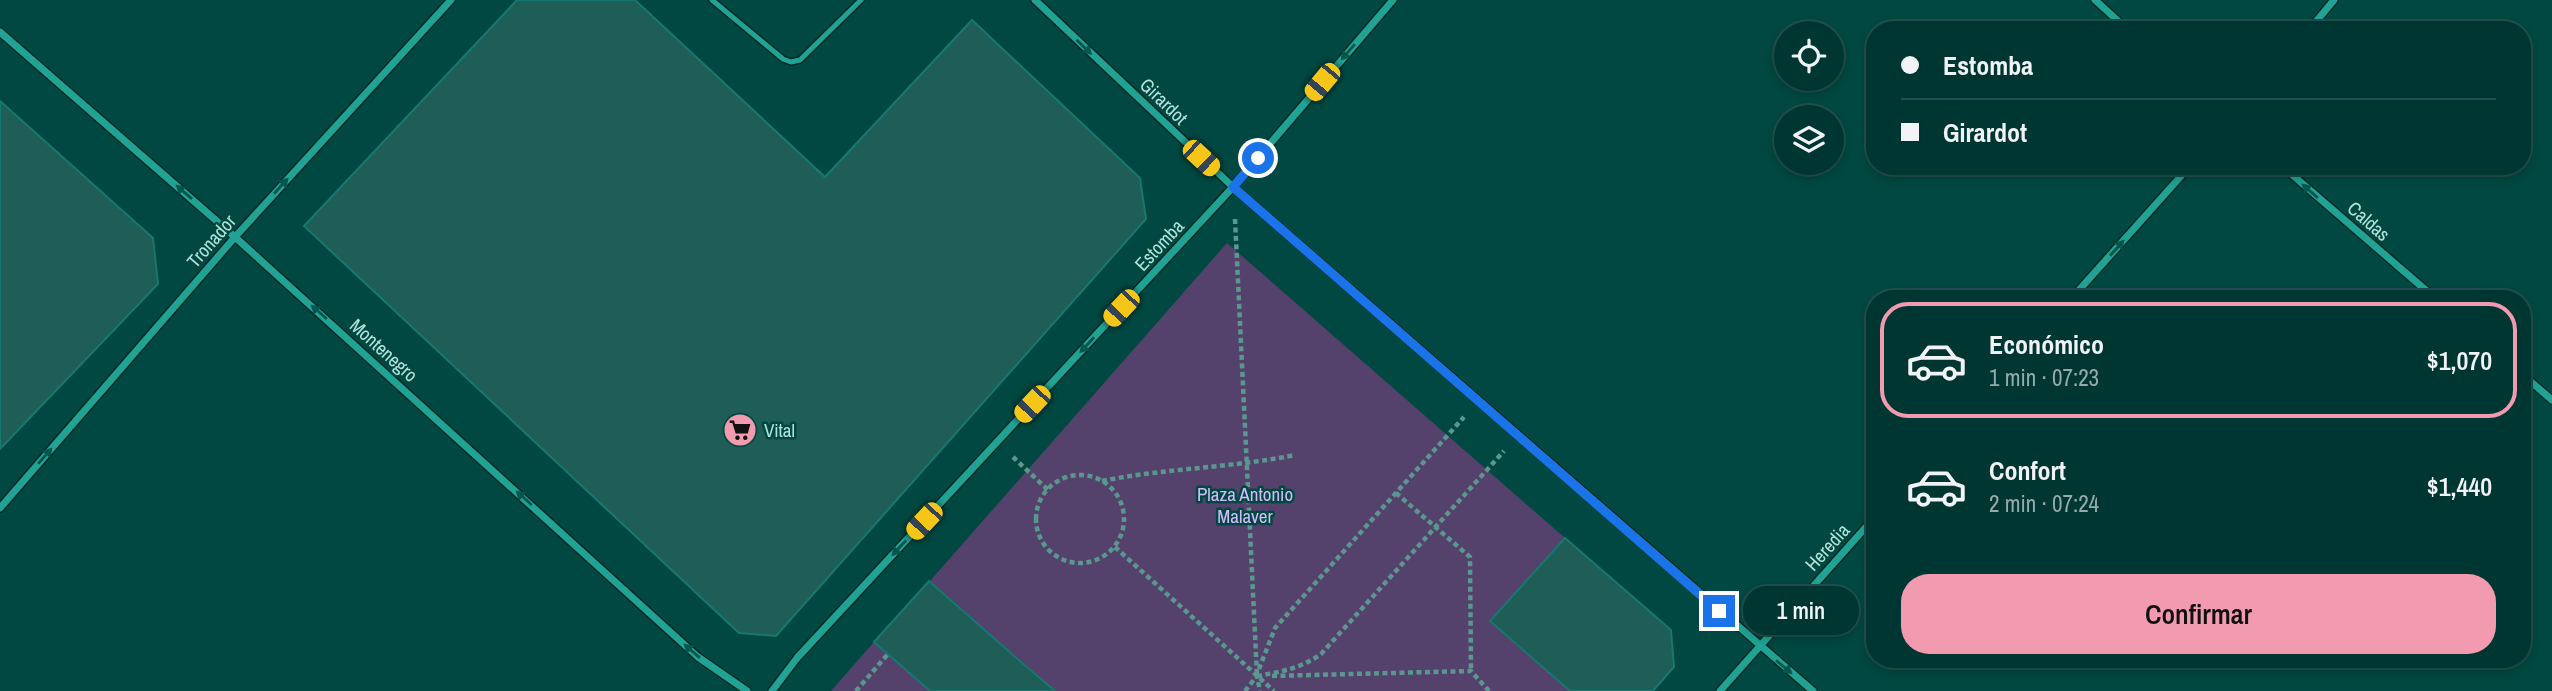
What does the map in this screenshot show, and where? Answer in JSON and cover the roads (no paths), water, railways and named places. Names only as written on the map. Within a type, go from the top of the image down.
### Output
[{"type":"street","name":"Tronador","points":[[0,508],[236,237],[451,0]]},
{"type":"street","name":"Girardot","points":[[1035,0],[1233,187],[1813,691]]},
{"type":"street","name":"Estomba","points":[[772,691],[797,658],[1233,187],[1393,0]]},
{"type":"street","points":[[2095,0],[2118,21]]},
{"type":"street","points":[[2316,21],[2334,0]]},
{"type":"street","name":"Montenegro","points":[[0,33],[236,237],[698,657],[747,691]]},
{"type":"street","points":[[2079,290],[2182,175]]},
{"type":"street","name":"Caldas","points":[[2292,175],[2426,290]]},
{"type":"street","points":[[2531,382],[2552,400]]},
{"type":"street","name":"Heredia","points":[[1720,691],[1866,527]]},
{"type":"lane","points":[[712,0],[783,59],[791,62],[800,60],[861,0]]},
{"type":"place","name":"Vital","points":[[740,430]]},
{"type":"park label","name":"Plaza Antonio Malaver","points":[[1245,505]]}]
